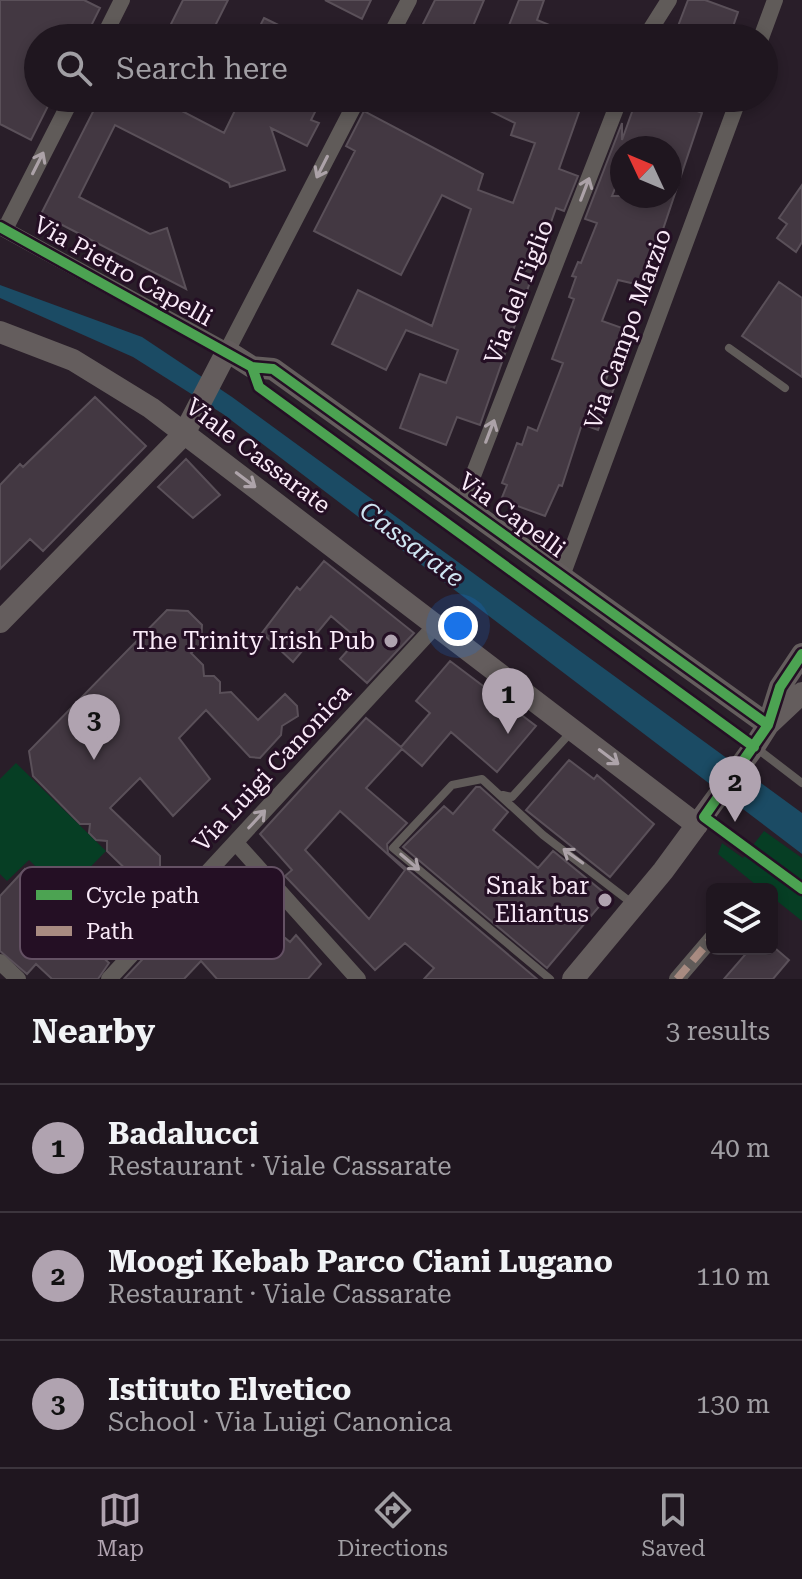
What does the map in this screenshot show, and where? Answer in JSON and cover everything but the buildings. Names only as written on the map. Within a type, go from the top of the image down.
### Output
[{"type":"main road","name":"Viale Cassarate","points":[[0,332],[96,372],[188,425],[437,624],[697,825]]},
{"type":"main road","points":[[0,622],[188,425],[222,360]]},
{"type":"main road","name":"Via Capelli","points":[[222,360],[273,369],[768,725]]},
{"type":"main road","points":[[768,725],[780,687],[802,654]]},
{"type":"main road","points":[[573,979],[697,825],[768,725],[802,693]]},
{"type":"street","points":[[110,24],[122,0]]},
{"type":"street","points":[[396,24],[409,0]]},
{"type":"street","points":[[654,24],[669,0]]},
{"type":"street","points":[[756,0],[775,1],[766,24]]},
{"type":"street","points":[[2,228],[64,112]]},
{"type":"street","points":[[222,360],[351,112]]},
{"type":"street","name":"Via del Tiglio","points":[[462,504],[615,112]]},
{"type":"street","name":"Via Campo Marzio","points":[[562,576],[734,112]]},
{"type":"street","name":"Via Pietro Capelli","points":[[2,228],[222,360]]},
{"type":"street","name":"Via Luigi Canonica","points":[[214,867],[437,624]]},
{"type":"street","points":[[236,843],[258,867]]},
{"type":"street","points":[[284,897],[358,979]]},
{"type":"street","points":[[677,979],[706,945]]},
{"type":"street","name":"Via Luigi Canonica","points":[[109,979],[128,959]]},
{"type":"street","points":[[0,962],[18,979]]},
{"type":"lane","points":[[729,348],[785,388]]},
{"type":"lane","points":[[502,795],[512,797],[573,729]]},
{"type":"lane","points":[[750,753],[802,783]]},
{"type":"lane","points":[[550,979],[393,848],[452,785],[482,779],[543,835],[634,905]]},
{"type":"green space","points":[[16,763],[106,851],[90,867],[36,867],[29,860],[7,881],[0,874],[0,779]]},
{"type":"green space","points":[[764,831],[802,858],[802,921],[778,902],[778,883],[754,883],[718,854],[722,843],[743,858]]},
{"type":"water","name":"Cassarate","points":[[0,285],[142,337],[232,397],[802,813],[802,854],[223,414],[133,357],[0,298]]},
{"type":"marked path","points":[[677,979],[706,945]]},
{"type":"cycle path","points":[[0,227],[252,367],[273,369],[768,725]]},
{"type":"cycle path","points":[[252,367],[259,387],[754,747]]},
{"type":"cycle path","points":[[802,654],[780,687],[768,725],[704,817],[802,889]]},
{"type":"place","name":"The Trinity Irish Pub","points":[[391,641]]},
{"type":"place","name":"Badalucci","points":[[508,734]]},
{"type":"place","name":"Istituto Elvetico","points":[[94,760]]},
{"type":"place","name":"Moogi Kebab Parco Ciani Lugano","points":[[735,822]]},
{"type":"place","name":"Snak bar Eliantus","points":[[605,900]]}]
